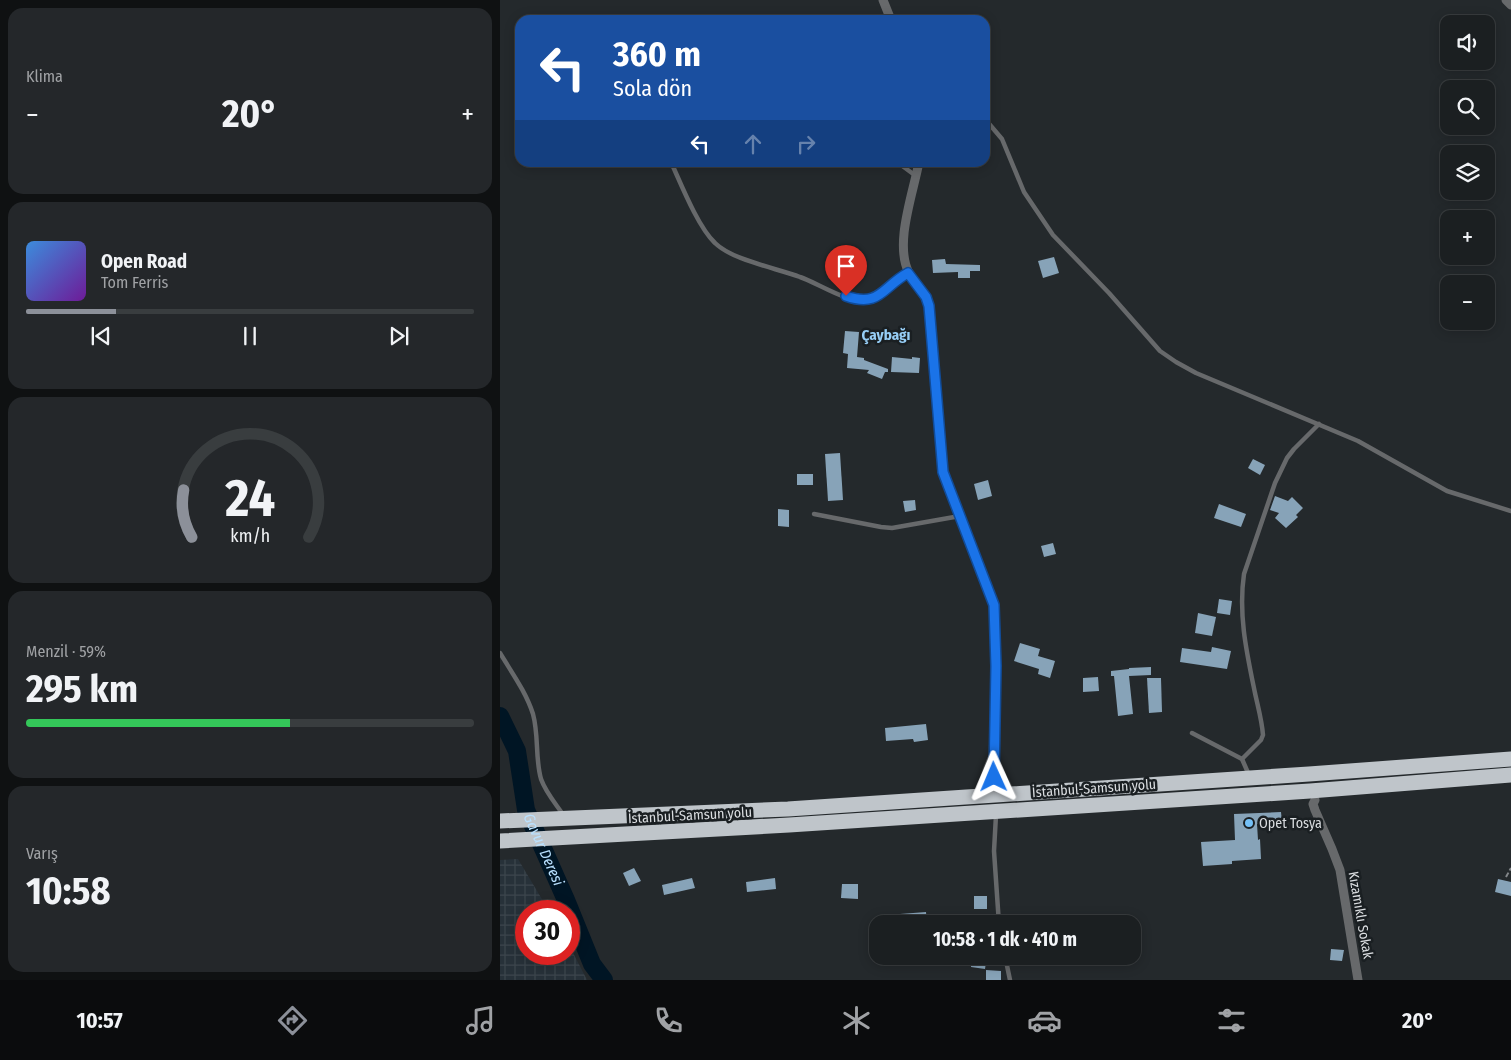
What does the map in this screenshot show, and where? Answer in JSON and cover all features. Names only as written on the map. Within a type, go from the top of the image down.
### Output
[{"type":"highway","name":"İstanbul-Samsun yolu","points":[[506,821],[788,809],[1511,759]]},
{"type":"highway","name":"İstanbul-Samsun yolu","points":[[500,841],[779,826],[1319,790],[1511,775]]},
{"type":"street","points":[[883,0],[889,15]]},
{"type":"street","points":[[1506,0],[1511,5]]},
{"type":"street","points":[[918,167],[903,248],[908,273],[923,293],[929,306],[943,472],[994,605],[996,666],[993,760],[995,795]]},
{"type":"street","name":"Kızamıklı Sokak","points":[[1315,800],[1313,804],[1315,810],[1340,870],[1358,980]]},
{"type":"lane","points":[[990,125],[1002,139],[1024,192],[1053,235],[1109,293],[1160,351],[1196,373],[1358,441],[1447,491],[1511,511]]},
{"type":"lane","points":[[673,167],[694,211],[708,234],[715,244],[728,251],[856,300],[868,300],[878,296],[892,282],[908,273]]},
{"type":"lane","points":[[904,167],[916,176]]},
{"type":"lane","points":[[1242,759],[1263,735],[1241,610],[1244,574],[1275,483],[1287,458],[1318,424]]},
{"type":"lane","points":[[814,514],[892,528],[960,516]]},
{"type":"lane","points":[[500,653],[530,706],[536,728],[538,761],[542,782],[558,818]]},
{"type":"lane","points":[[1192,733],[1242,759],[1250,777]]},
{"type":"lane","points":[[996,811],[994,851],[999,915]]},
{"type":"lane","points":[[1007,965],[1010,980]]},
{"type":"path","points":[[1506,877],[1511,868]]},
{"type":"shaded area","points":[[518,859],[542,900],[515,900],[515,965],[579,965],[587,980],[500,980],[500,860]]},
{"type":"building","points":[[1054,257],[1059,273],[1043,278],[1038,261]]},
{"type":"building","points":[[945,259],[946,264],[980,265],[980,271],[970,271],[970,278],[958,278],[958,272],[933,273],[932,260]]},
{"type":"building","points":[[845,331],[859,332],[857,357],[864,358],[864,360],[888,369],[888,372],[885,372],[882,379],[867,373],[869,370],[847,368],[848,354],[843,353]]},
{"type":"building","points":[[892,357],[920,358],[919,373],[891,372]]},
{"type":"building","points":[[840,453],[843,500],[828,501],[825,454]]},
{"type":"building","points":[[1253,459],[1265,465],[1260,475],[1248,468]]},
{"type":"building","points":[[797,474],[813,474],[813,485],[797,485]]},
{"type":"building","points":[[988,480],[992,496],[978,500],[974,484]]},
{"type":"building","points":[[1275,496],[1288,501],[1292,497],[1303,508],[1296,515],[1298,517],[1286,528],[1275,518],[1279,513],[1270,510]]},
{"type":"building","points":[[915,500],[916,510],[905,512],[903,501]]},
{"type":"building","points":[[1219,504],[1246,514],[1241,527],[1214,518]]},
{"type":"building","points":[[778,509],[789,510],[789,527],[778,526]]},
{"type":"building","points":[[1053,543],[1056,554],[1044,557],[1041,546]]},
{"type":"building","points":[[1219,599],[1232,601],[1230,615],[1217,613]]},
{"type":"building","points":[[1198,613],[1216,617],[1212,636],[1195,633]]},
{"type":"building","points":[[1020,643],[1040,649],[1038,656],[1055,661],[1050,678],[1038,674],[1039,669],[1014,661]]},
{"type":"building","points":[[1212,647],[1231,651],[1227,669],[1180,662],[1182,648],[1211,652]]},
{"type":"building","points":[[1151,667],[1151,675],[1129,676],[1133,714],[1118,716],[1114,676],[1111,676],[1111,671]]},
{"type":"building","points":[[1098,677],[1099,691],[1083,692],[1083,678]]},
{"type":"building","points":[[1147,678],[1161,678],[1162,712],[1149,713]]},
{"type":"building","points":[[926,724],[928,740],[914,742],[913,739],[886,741],[885,728]]},
{"type":"building","points":[[1281,812],[1282,822],[1257,824],[1261,859],[1203,866],[1201,842],[1235,840],[1234,814]]},
{"type":"building","points":[[634,868],[641,881],[629,886],[623,873]]},
{"type":"building","points":[[692,878],[695,888],[664,895],[662,885]]},
{"type":"building","points":[[775,878],[776,889],[747,892],[746,882]]},
{"type":"building","points":[[1498,879],[1511,882],[1511,896],[1495,892]]},
{"type":"building","points":[[842,884],[858,884],[858,899],[841,898]]},
{"type":"building","points":[[974,896],[987,896],[987,909],[974,909]]},
{"type":"building","points":[[926,912],[926,915],[900,915]]},
{"type":"building","points":[[1331,949],[1344,950],[1342,961],[1330,960]]},
{"type":"building","points":[[971,965],[986,965],[985,969],[971,967]]},
{"type":"building","points":[[986,970],[1001,971],[1001,980],[986,980]]},
{"type":"waterway","name":"Gavur Deresi","points":[[500,716],[517,751],[526,810],[592,964],[604,980]]},
{"type":"place","name":"Opet Tosya","points":[[1249,823]]},
{"type":"district","name":"Çaybağı","points":[[886,335]]},
{"type":"route","points":[[846,296],[856,300],[868,300],[878,296],[892,282],[908,273],[926,297],[929,306],[943,472],[994,605],[996,666],[994,777]]}]
